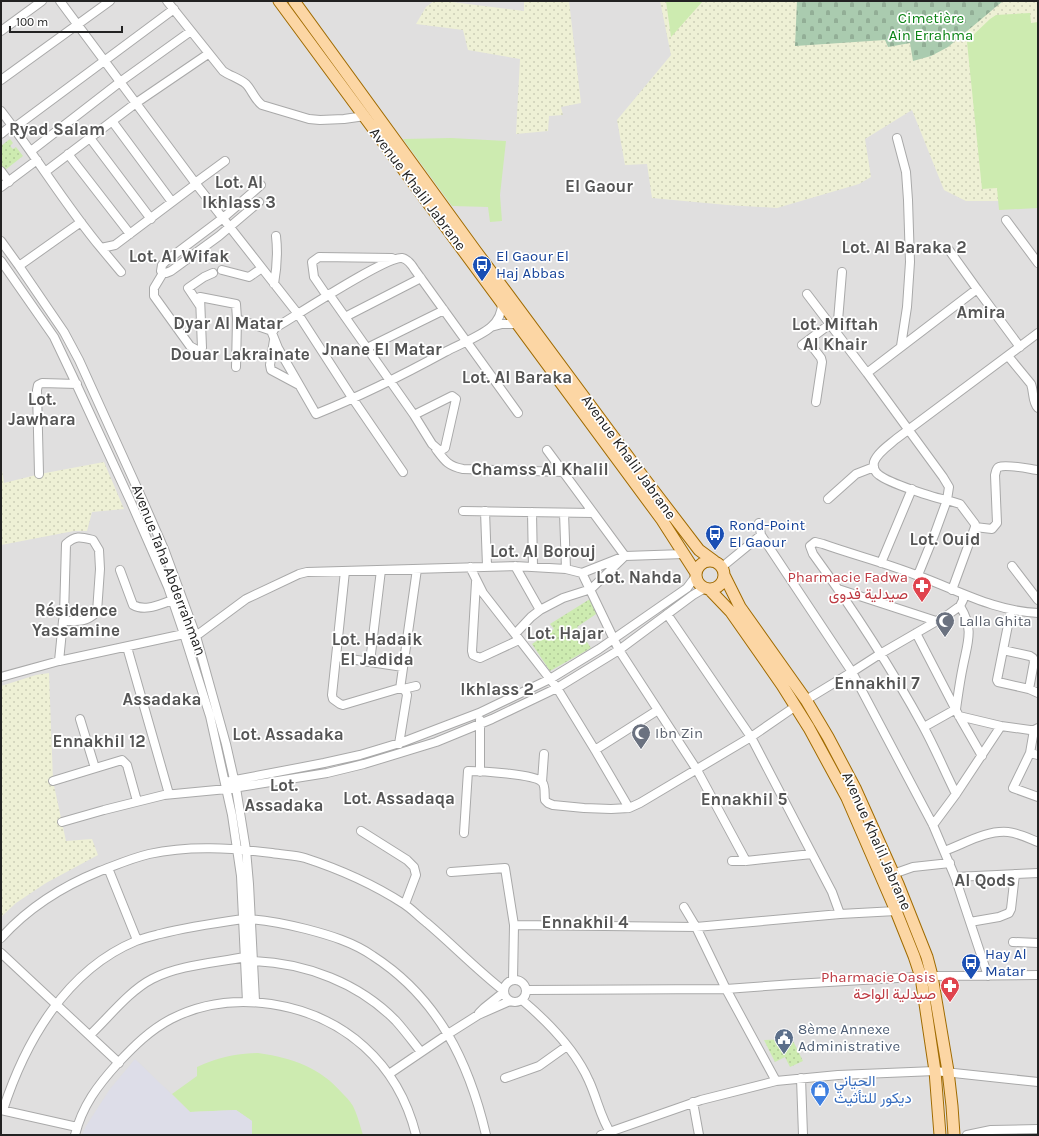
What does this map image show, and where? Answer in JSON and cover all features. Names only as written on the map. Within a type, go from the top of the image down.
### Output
[{"type":"main road","name":"Avenue Khalil Jabrane","points":[[279,1],[372,120],[699,550],[720,568],[740,607],[806,700],[845,767],[893,874],[927,957],[932,976],[948,1072],[954,1135]]},
{"type":"main road","name":"Avenue Khalil Jabrane","points":[[294,1],[372,120],[502,302],[662,520],[696,575]]},
{"type":"main road","points":[[704,562],[720,568],[721,584],[714,589],[707,589],[698,582],[696,575],[700,565],[704,562]]},
{"type":"main road","name":"Avenue Khalil Jabrane","points":[[707,589],[731,612],[796,706],[847,798],[896,911],[921,977],[935,1071],[940,1135]]},
{"type":"street","points":[[1,31],[42,1]]},
{"type":"street","points":[[60,1],[196,184],[298,314],[353,399],[403,472]]},
{"type":"street","points":[[1,80],[110,1]]},
{"type":"street","points":[[167,1],[223,71],[228,75],[244,82],[258,102],[270,108],[282,110],[309,119],[372,120]]},
{"type":"street","points":[[1,134],[174,9]]},
{"type":"street","points":[[31,151],[120,82],[191,32]]},
{"type":"street","points":[[45,172],[136,103],[208,54]]},
{"type":"street","points":[[1,111],[81,222],[121,272]]},
{"type":"street","points":[[112,121],[172,202]]},
{"type":"street","points":[[90,138],[151,219]]},
{"type":"street","points":[[898,138],[906,172],[910,262],[907,307],[901,346]]},
{"type":"street","points":[[68,154],[130,234]]},
{"type":"street","points":[[1,187],[37,160]]},
{"type":"street","points":[[101,248],[115,245],[225,161]]},
{"type":"street","points":[[1,171],[9,182]]},
{"type":"street","points":[[163,273],[161,268],[166,261],[223,218],[262,185]]},
{"type":"street","points":[[236,367],[236,304],[200,297],[202,346],[201,350],[199,351],[190,346],[154,296],[154,288],[163,273],[171,271],[230,227],[259,202]]},
{"type":"street","points":[[1006,220],[1038,263]]},
{"type":"street","points":[[19,266],[81,222]]},
{"type":"street","points":[[274,284],[278,266],[276,236]]},
{"type":"street","name":"Avenue Taha Abderrahman","points":[[1,241],[64,332],[82,367],[152,522],[182,596],[196,636],[226,744],[231,785],[242,849],[247,919],[253,961],[251,1002]]},
{"type":"street","points":[[949,250],[977,290],[1020,346]]},
{"type":"street","points":[[518,413],[407,260],[402,258],[319,257],[312,262],[314,277],[345,317],[447,463],[454,468],[463,469],[563,472]]},
{"type":"street","points":[[272,331],[328,295],[382,264],[397,258]]},
{"type":"street","name":"Avenue Taha Abderrahman","points":[[1,261],[54,337],[130,500],[173,600],[231,785]]},
{"type":"street","points":[[222,270],[249,277],[262,268]]},
{"type":"street","points":[[837,333],[842,272]]},
{"type":"street","points":[[200,306],[188,288],[204,276],[213,273]]},
{"type":"street","points":[[345,317],[421,278]]},
{"type":"street","points":[[867,373],[977,290]]},
{"type":"street","points":[[807,294],[867,373],[949,487],[947,500],[918,575]]},
{"type":"street","points":[[491,327],[499,316],[502,302]]},
{"type":"street","points":[[367,348],[444,310]]},
{"type":"street","points":[[237,319],[272,331]]},
{"type":"street","points":[[272,331],[274,340],[316,414],[390,382],[491,327],[502,324],[518,324]]},
{"type":"street","points":[[816,402],[822,362],[821,358],[805,343],[830,324]]},
{"type":"street","points":[[952,590],[975,528],[973,520],[960,504],[912,489],[879,475],[874,466],[874,460],[882,451],[908,430],[1038,333]]},
{"type":"street","points":[[274,340],[270,370],[299,385]]},
{"type":"street","points":[[1008,356],[1031,384],[1033,389],[1034,404],[1038,408]]},
{"type":"street","points":[[40,474],[38,385],[42,383],[77,384]]},
{"type":"street","points":[[414,416],[452,396],[456,397],[453,415],[444,448],[441,451],[436,448]]},
{"type":"street","points":[[547,450],[625,556]]},
{"type":"street","points":[[828,500],[856,474],[874,466]]},
{"type":"street","points":[[975,528],[992,529],[997,523],[996,469],[1006,466],[1038,470]]},
{"type":"street","points":[[881,563],[912,489]]},
{"type":"street","points":[[463,511],[593,513]]},
{"type":"street","points":[[485,511],[487,566]]},
{"type":"street","points":[[532,512],[533,567]]},
{"type":"street","points":[[564,512],[566,569]]},
{"type":"street","points":[[759,524],[761,534],[852,672],[933,825],[950,863],[988,976]]},
{"type":"street","points":[[720,568],[761,534]]},
{"type":"street","points":[[59,661],[63,621],[66,544],[79,537],[93,540],[99,550],[100,569],[96,612],[90,618],[80,622],[63,621]]},
{"type":"street","points":[[956,794],[924,727],[880,654],[838,589],[813,554],[810,548],[812,543],[815,542],[823,544],[918,575],[963,595],[1011,610],[1038,613]]},
{"type":"street","points":[[196,636],[246,599],[299,574],[315,571],[515,566],[566,569],[582,573],[625,556],[684,554]]},
{"type":"street","points":[[476,582],[472,651],[474,655],[480,658],[517,637],[531,617],[540,610],[563,598],[591,589],[625,556]]},
{"type":"street","points":[[515,566],[540,610]]},
{"type":"street","points":[[1012,566],[1038,600]]},
{"type":"street","points":[[470,567],[483,594],[557,688],[629,808]]},
{"type":"street","points":[[402,689],[403,667],[416,569]]},
{"type":"street","points":[[120,570],[133,605],[139,608],[146,608],[173,600]]},
{"type":"street","points":[[370,662],[381,570]]},
{"type":"street","points":[[345,571],[332,695],[333,699],[343,705],[416,686]]},
{"type":"street","points":[[582,573],[619,650],[697,770],[746,861]]},
{"type":"street","points":[[231,785],[399,744],[479,713],[550,679],[599,650],[687,588],[696,575]]},
{"type":"street","points":[[62,822],[137,801],[169,794],[231,785],[301,778],[364,764],[436,742],[504,714],[557,688],[619,650],[693,595],[707,589]]},
{"type":"street","points":[[838,589],[936,621]]},
{"type":"street","points":[[806,700],[880,654],[949,614],[960,606],[963,600],[963,595]]},
{"type":"street","points":[[958,713],[963,665],[969,640],[967,620],[960,606]]},
{"type":"street","points":[[1011,610],[997,680],[998,682],[1029,689],[1038,693]]},
{"type":"street","points":[[667,614],[751,737],[832,892],[840,914]]},
{"type":"street","points":[[916,633],[982,756]]},
{"type":"street","points":[[1,677],[59,661],[184,634]]},
{"type":"street","points":[[127,647],[169,794]]},
{"type":"street","points":[[1003,650],[1033,658],[1034,662],[1029,689]]},
{"type":"street","points":[[191,656],[201,653]]},
{"type":"street","points":[[337,657],[403,667]]},
{"type":"street","points":[[399,744],[407,695],[402,689]]},
{"type":"street","points":[[544,754],[542,782],[544,785],[545,800],[548,804],[600,809],[629,808],[697,770],[751,737],[796,706]]},
{"type":"street","points":[[595,750],[658,710]]},
{"type":"street","points":[[479,713],[480,772]]},
{"type":"street","points":[[924,727],[958,713],[1001,726],[1036,729],[1030,753],[1013,788],[1038,797]]},
{"type":"street","points":[[80,719],[95,768]]},
{"type":"street","points":[[933,825],[956,794],[1001,726]]},
{"type":"street","points":[[1030,753],[1038,755]]},
{"type":"street","points":[[53,781],[122,760],[125,762],[137,801]]},
{"type":"street","points":[[464,833],[468,771],[529,776],[542,782]]},
{"type":"street","points":[[361,831],[407,860],[414,867],[416,875],[405,904]]},
{"type":"street","points":[[944,851],[988,834],[999,832],[1016,834],[1038,842]]},
{"type":"street","points":[[1,938],[12,926],[48,897],[86,877],[128,860],[150,854],[184,848],[242,849],[303,858],[338,870],[374,886],[405,904],[444,937],[504,992],[507,999],[510,1001]]},
{"type":"street","points":[[732,861],[746,861],[812,854]]},
{"type":"street","points":[[893,874],[913,867],[950,863]]},
{"type":"street","points":[[108,868],[137,940]]},
{"type":"street","points":[[451,872],[505,868],[514,925],[513,980]]},
{"type":"street","points":[[955,877],[1038,873]]},
{"type":"street","points":[[970,922],[999,917],[1008,913],[1011,909],[1015,874]]},
{"type":"street","points":[[684,907],[696,927],[726,989],[776,1081]]},
{"type":"street","points":[[514,925],[696,927],[840,914],[896,911]]},
{"type":"street","points":[[416,1135],[404,1100],[389,1074],[365,1048],[344,1031],[308,1012],[294,1008],[251,1002],[231,1002],[205,1006],[170,1020],[140,1040],[92,1094],[76,1131],[2,1110],[11,1084],[36,1033],[56,1004],[98,963],[113,952],[137,940],[188,927],[247,919],[287,924],[328,935],[372,955],[396,972],[416,990],[432,1008],[448,1034],[464,1066],[476,1095],[486,1135]]},
{"type":"street","name":"Avenue Taha Abderrahman","points":[[247,919],[245,957],[251,1002]]},
{"type":"street","points":[[1013,942],[1038,942]]},
{"type":"street","points":[[1,953],[119,1063]]},
{"type":"street","points":[[90,1035],[134,992],[151,980],[172,971],[245,957]]},
{"type":"street","points":[[253,961],[300,968],[331,977],[347,985],[376,1004],[395,1020],[421,1052]]},
{"type":"street","points":[[526,990],[726,989],[932,976],[1038,975]]},
{"type":"street","points":[[389,1074],[478,1015],[510,1001],[519,1002],[522,1000],[525,997],[526,990],[523,984],[517,980],[513,980],[506,985],[504,992],[488,1004],[478,1015]]},
{"type":"street","points":[[522,1000],[567,1046],[580,1063],[598,1101],[606,1133],[694,1102],[776,1081],[801,1078],[898,1071],[935,1071],[1038,1082]]},
{"type":"street","points":[[505,1078],[539,1066],[567,1046]]},
{"type":"street","points":[[801,1078],[803,1135]]},
{"type":"street","points":[[694,1102],[699,1135]]},
{"type":"street","points":[[967,1135],[991,1130],[1038,1129]]},
{"type":"shaded area","points":[[1,1],[1038,1],[1038,1135],[1,1135]]},
{"type":"shaded area","points":[[135,1059],[190,1112],[236,1110],[252,1121],[252,1135],[82,1135],[86,1126],[110,1089]]},
{"type":"green space","points":[[434,1],[524,11],[524,1],[569,1],[581,103],[561,107],[563,115],[549,116],[548,131],[516,134],[520,59],[468,50],[463,30],[416,24],[426,7]]},
{"type":"green space","points":[[660,1],[1038,1],[1038,201],[966,201],[944,190],[912,110],[865,139],[871,177],[859,184],[777,208],[652,198],[647,164],[625,165],[617,120],[671,55]]},
{"type":"green space","points":[[666,1],[703,1],[671,37]]},
{"type":"green space","name":"Cimetière Ain Errahma","points":[[797,1],[1003,1],[948,47],[931,56],[913,61],[910,43],[888,47],[885,40],[795,46]]},
{"type":"green space","points":[[1030,13],[1031,23],[1038,22],[1038,208],[999,210],[997,188],[982,189],[967,42],[996,15]]},
{"type":"green space","points":[[451,138],[506,141],[500,195],[502,221],[490,222],[488,207],[452,206],[403,139]]},
{"type":"green space","points":[[10,139],[13,143],[10,146],[13,149],[16,147],[23,156],[5,170],[1,165],[1,146]]},
{"type":"green space","points":[[104,462],[124,509],[92,512],[87,531],[74,531],[1,545],[1,464],[4,483],[40,474]]},
{"type":"green space","points":[[590,599],[599,612],[577,627],[591,648],[550,671],[532,644],[554,629],[550,624]]},
{"type":"green space","points":[[49,673],[53,781],[66,841],[92,839],[98,855],[46,883],[16,903],[1,917],[1,686],[36,675]]},
{"type":"green space","points":[[792,1039],[803,1061],[790,1067],[785,1057],[775,1062],[764,1040]]},
{"type":"green space","points":[[258,1053],[294,1061],[315,1070],[325,1077],[352,1104],[363,1135],[252,1135],[252,1121],[236,1110],[190,1112],[172,1094],[197,1076],[197,1067],[227,1057]]},
{"type":"place","name":"El Gaour El Haj Abbas","points":[[482,282]]},
{"type":"place","name":"Rond-Point El Gaour","points":[[715,551]]},
{"type":"place","name":"Pharmacie Fadwa صيدلية فدوى","points":[[922,603]]},
{"type":"place","name":"Lalla Ghita","points":[[945,638]]},
{"type":"place","name":"Ibn Zin","points":[[641,750]]},
{"type":"place","name":"Hay Al Matar","points":[[971,980]]},
{"type":"place","name":"Pharmacie Oasis صيدلية الواحة","points":[[950,1003]]},
{"type":"place","name":"8ème Annexe Administrative","points":[[784,1055]]},
{"type":"place","name":"الحياني ديكور للتأثيث","points":[[820,1107]]},
{"type":"district","name":"Ryad Salam","points":[[57,129]]},
{"type":"district","name":"El Gaour","points":[[599,186]]},
{"type":"district","name":"Lot. Al Ikhlass 3","points":[[239,192]]},
{"type":"district","name":"Lot. Al Baraka 2","points":[[904,247]]},
{"type":"district","name":"Lot. Al Wifak","points":[[179,256]]},
{"type":"district","name":"Amira","points":[[981,312]]},
{"type":"district","name":"Dyar Al Matar","points":[[228,323]]},
{"type":"district","name":"Lot. Miftah Al Khair","points":[[835,334]]},
{"type":"district","name":"Jnane El Matar","points":[[382,349]]},
{"type":"district","name":"Douar Lakrainate","points":[[240,354]]},
{"type":"district","name":"Lot. Al Baraka","points":[[517,377]]},
{"type":"district","name":"Lot. Jawhara","points":[[42,409]]},
{"type":"district","name":"Chamss Al Khalil","points":[[540,469]]},
{"type":"district","name":"Lot. Ouid","points":[[945,539]]},
{"type":"district","name":"Lot. Al Borouj","points":[[543,551]]},
{"type":"district","name":"Lot. Nahda","points":[[639,577]]},
{"type":"district","name":"Résidence Yassamine","points":[[76,620]]},
{"type":"district","name":"Lot. Hajar","points":[[565,633]]},
{"type":"district","name":"Lot. Hadaik El Jadida","points":[[377,649]]},
{"type":"district","name":"Ennakhil 7","points":[[877,683]]},
{"type":"district","name":"Ikhlass 2","points":[[497,689]]},
{"type":"district","name":"Assadaka","points":[[162,699]]},
{"type":"district","name":"Lot. Assadaka","points":[[288,734]]},
{"type":"district","name":"Ennakhil 12","points":[[99,741]]},
{"type":"district","name":"Lot. Assadaka","points":[[284,795]]},
{"type":"district","name":"Lot. Assadaqa","points":[[399,798]]},
{"type":"district","name":"Ennakhil 5","points":[[744,799]]},
{"type":"district","name":"Al Qods","points":[[985,880]]},
{"type":"district","name":"Ennakhil 4","points":[[585,922]]}]
